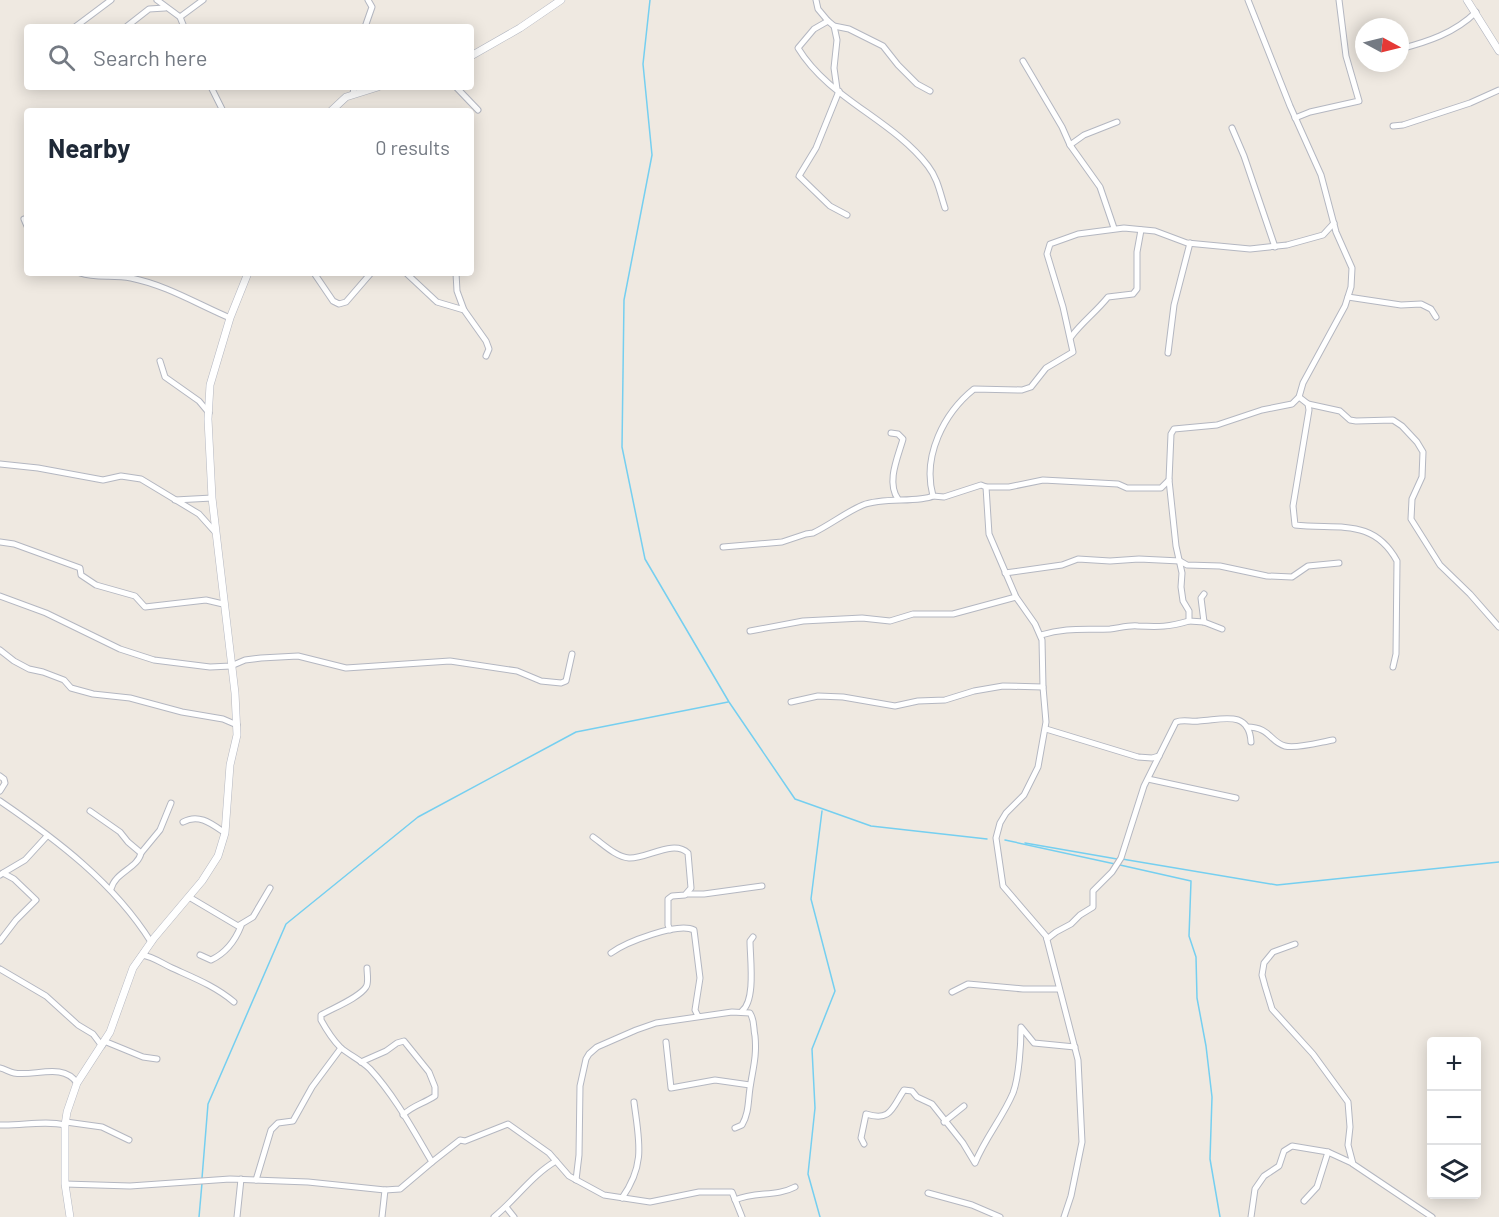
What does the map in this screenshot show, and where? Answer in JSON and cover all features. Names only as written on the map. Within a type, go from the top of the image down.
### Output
[{"type":"street","points":[[79,24],[111,0]]},
{"type":"street","points":[[157,0],[180,17],[183,24]]},
{"type":"street","points":[[180,17],[203,0]]},
{"type":"street","points":[[366,24],[372,7],[368,0]]},
{"type":"street","points":[[474,54],[561,0]]},
{"type":"street","points":[[816,0],[818,9],[834,26],[849,28],[883,46],[917,84],[930,91]]},
{"type":"street","points":[[1189,621],[1189,611],[1183,601],[1181,587],[1182,573],[1176,546],[1169,480],[1171,434],[1174,429],[1217,425],[1262,410],[1292,404],[1299,397],[1303,383],[1345,306],[1351,287],[1352,268],[1334,223],[1322,175],[1295,118],[1248,0]]},
{"type":"street","points":[[1295,118],[1310,112],[1359,101],[1346,56],[1339,0]]},
{"type":"street","points":[[1467,0],[1499,51]]},
{"type":"street","points":[[130,24],[149,9],[165,8]]},
{"type":"street","points":[[1409,47],[1430,41],[1455,29],[1476,12]]},
{"type":"street","points":[[828,21],[814,29],[798,48],[807,64],[901,139],[928,166],[940,187],[945,208]]},
{"type":"street","points":[[834,26],[837,40],[834,68],[838,90],[816,148],[799,176],[830,206],[847,215]]},
{"type":"street","points":[[1023,62],[1062,127],[1070,145],[1100,187],[1114,228]]},
{"type":"street","points":[[212,90],[222,108]]},
{"type":"street","points":[[334,108],[353,90]]},
{"type":"street","points":[[459,90],[478,110]]},
{"type":"street","points":[[1393,126],[1403,125],[1470,103],[1499,90]]},
{"type":"street","points":[[1070,145],[1084,135],[1117,122]]},
{"type":"street","points":[[1232,128],[1275,247]]},
{"type":"street","points":[[933,496],[932,455],[941,426],[974,389],[1022,390],[1031,387],[1046,368],[1073,352],[1071,337],[1047,254],[1050,244],[1078,234],[1114,228],[1155,231],[1190,243],[1250,249],[1275,247],[1323,234],[1334,223]]},
{"type":"street","points":[[1071,337],[1108,297],[1133,294],[1137,289],[1137,252],[1141,230]]},
{"type":"street","points":[[1168,353],[1174,305],[1190,243]]},
{"type":"street","points":[[88,276],[129,277],[157,285],[230,318]]},
{"type":"street","points":[[70,1217],[65,1184],[66,1123],[67,1112],[77,1083],[103,1043],[120,1009],[133,968],[151,942],[202,881],[218,856],[225,833],[230,765],[236,744],[237,725],[212,498],[210,385],[230,318],[247,276]]},
{"type":"street","points":[[316,276],[333,302],[339,304],[346,302],[368,276]]},
{"type":"street","points":[[409,276],[437,302],[464,310]]},
{"type":"street","points":[[456,276],[457,291],[464,310],[489,349],[486,356]]},
{"type":"street","points":[[1348,297],[1401,305],[1421,304],[1431,309],[1436,317]]},
{"type":"street","points":[[160,361],[165,377],[199,401],[209,413]]},
{"type":"street","points":[[1299,397],[1308,404],[1340,411],[1350,420],[1393,420],[1418,442],[1423,452],[1422,477],[1412,500],[1411,519],[1440,565],[1499,627]]},
{"type":"street","points":[[1308,404],[1309,420],[1293,506],[1295,525],[1367,531],[1378,536],[1391,551],[1397,561],[1396,654],[1393,668]]},
{"type":"street","points":[[891,433],[898,434],[903,440],[893,483],[898,499]]},
{"type":"street","points":[[0,464],[38,468],[103,480],[128,476],[154,486],[199,514],[217,534]]},
{"type":"street","points":[[723,547],[782,542],[813,533],[863,505],[898,499],[944,497],[981,485],[1009,487],[1052,480],[1118,484],[1126,488],[1161,488],[1169,480]]},
{"type":"street","points":[[986,487],[989,534],[1016,597],[1041,635],[1046,729],[1036,773],[1024,795],[1006,813],[1000,823],[996,838],[1004,886],[1047,939],[1076,1047],[1080,1079],[1082,1142],[1071,1196],[1064,1217]]},
{"type":"street","points":[[173,499],[212,498]]},
{"type":"street","points":[[0,542],[14,544],[80,568],[81,575],[96,585],[135,596],[145,607],[206,600],[223,604]]},
{"type":"street","points":[[1005,573],[1062,565],[1078,560],[1139,559],[1180,561],[1187,566],[1220,566],[1267,576],[1292,577],[1308,566],[1339,563]]},
{"type":"street","points":[[1204,594],[1201,598],[1204,622]]},
{"type":"street","points":[[0,597],[46,613],[120,649],[142,657],[202,667],[231,666],[244,660],[261,657],[290,656],[346,668],[450,661],[517,671],[535,680],[561,683],[566,681],[572,654]]},
{"type":"street","points":[[750,631],[803,621],[862,618],[890,621],[913,614],[953,614],[1016,597]]},
{"type":"street","points":[[1041,635],[1077,628],[1166,627],[1189,621],[1204,622],[1222,629]]},
{"type":"street","points":[[0,650],[28,669],[64,680],[71,688],[93,694],[130,698],[182,712],[223,719],[237,725]]},
{"type":"street","points":[[791,702],[818,696],[843,696],[895,706],[918,701],[945,700],[974,691],[1003,686],[1043,687]]},
{"type":"street","points":[[1047,939],[1093,907],[1093,891],[1112,872],[1120,860],[1134,814],[1173,725],[1179,720],[1199,721],[1226,717],[1242,722],[1251,734],[1251,742]]},
{"type":"street","points":[[1247,727],[1263,729],[1280,743],[1288,746],[1334,740]]},
{"type":"street","points":[[1046,729],[1138,757],[1159,756]]},
{"type":"street","points":[[0,776],[5,781],[0,791]]},
{"type":"street","points":[[1148,779],[1236,798]]},
{"type":"street","points":[[0,801],[40,828],[111,889],[128,908],[151,942]]},
{"type":"street","points":[[111,889],[116,878],[139,859],[141,853],[160,830],[171,803]]},
{"type":"street","points":[[90,811],[120,832],[141,853]]},
{"type":"street","points":[[183,822],[190,818],[197,818],[225,833]]},
{"type":"street","points":[[2,874],[25,860],[48,836]]},
{"type":"street","points":[[593,837],[613,851],[629,858],[665,850],[684,849],[688,853],[690,868],[691,888],[688,894]]},
{"type":"street","points":[[0,941],[16,920],[36,900],[14,879],[2,874]]},
{"type":"street","points":[[670,930],[668,899],[672,896],[762,886]]},
{"type":"street","points":[[189,897],[236,926],[253,917],[270,888]]},
{"type":"street","points":[[200,955],[210,960],[225,951],[237,936],[242,924]]},
{"type":"street","points":[[611,953],[630,942],[670,930],[688,928],[695,932],[695,953],[700,978],[695,1010],[698,1016]]},
{"type":"street","points":[[576,1180],[579,1155],[580,1086],[586,1059],[597,1047],[636,1030],[668,1020],[715,1016],[747,1008],[751,978],[750,941],[753,937]]},
{"type":"street","points":[[1295,944],[1273,952],[1264,963],[1262,975],[1272,1009],[1321,1062],[1348,1102],[1350,1127],[1348,1145],[1353,1164]]},
{"type":"street","points":[[142,955],[154,957],[167,966],[210,984],[234,1002]]},
{"type":"street","points":[[367,968],[368,984],[365,988],[349,1001],[320,1017],[329,1034],[341,1048],[361,1062],[383,1084],[411,1124],[432,1162]]},
{"type":"street","points":[[0,969],[46,996],[78,1025],[103,1043],[158,1059]]},
{"type":"street","points":[[952,992],[968,984],[1023,989],[1059,989]]},
{"type":"street","points":[[735,1128],[742,1125],[747,1116],[750,1085],[755,1070],[754,1021],[750,1013],[742,1011]]},
{"type":"street","points":[[864,1144],[861,1138],[866,1114],[879,1118],[888,1115],[904,1090],[912,1091],[932,1104],[944,1122],[963,1143],[975,1163],[981,1147],[1013,1093],[1017,1077],[1021,1028],[1034,1043],[1076,1047]]},
{"type":"street","points":[[361,1062],[386,1051],[397,1043],[404,1041],[408,1044],[429,1072],[435,1087],[435,1096],[426,1102],[413,1105],[403,1115]]},
{"type":"street","points":[[666,1042],[671,1088],[715,1080],[750,1085]]},
{"type":"street","points":[[256,1180],[272,1130],[278,1123],[293,1120],[312,1087],[341,1048]]},
{"type":"street","points":[[0,1068],[16,1074],[67,1073],[72,1075],[77,1083]]},
{"type":"street","points":[[622,1198],[640,1161],[634,1102]]},
{"type":"street","points":[[944,1122],[964,1106]]},
{"type":"street","points":[[0,1125],[41,1125],[54,1122],[102,1127],[129,1140]]},
{"type":"street","points":[[65,1184],[130,1186],[241,1179],[315,1182],[385,1190],[400,1189],[460,1140],[465,1141],[508,1124],[549,1153],[569,1176],[604,1195],[650,1202],[709,1191],[732,1192],[742,1217]]},
{"type":"street","points":[[1251,1217],[1255,1189],[1263,1176],[1279,1166],[1284,1151],[1292,1146],[1328,1152],[1353,1164],[1432,1217]]},
{"type":"street","points":[[1304,1201],[1317,1187],[1328,1152]]},
{"type":"street","points":[[494,1217],[540,1170],[556,1161]]},
{"type":"street","points":[[237,1217],[241,1179]]},
{"type":"street","points":[[735,1200],[756,1194],[780,1193],[795,1187]]},
{"type":"street","points":[[382,1217],[385,1190]]},
{"type":"street","points":[[928,1193],[972,1205],[1000,1217]]},
{"type":"street","points":[[506,1207],[513,1217]]},
{"type":"waterway","points":[[650,0],[643,64],[652,155],[624,300],[622,447],[645,559],[729,702],[795,799],[871,826],[987,839]]},
{"type":"waterway","points":[[202,1178],[208,1104],[286,924],[418,817],[576,732],[728,702]]},
{"type":"waterway","points":[[820,1217],[808,1174],[815,1108],[812,1049],[835,991],[811,899],[822,811]]},
{"type":"waterway","points":[[1005,840],[1115,864]]},
{"type":"waterway","points":[[1025,843],[1117,859]]},
{"type":"waterway","points":[[1122,859],[1277,885],[1499,862]]},
{"type":"waterway","points":[[1120,865],[1191,881],[1189,936],[1196,957],[1197,998],[1212,1097],[1210,1159],[1220,1217]]},
{"type":"waterway","points":[[199,1217],[202,1183]]}]
